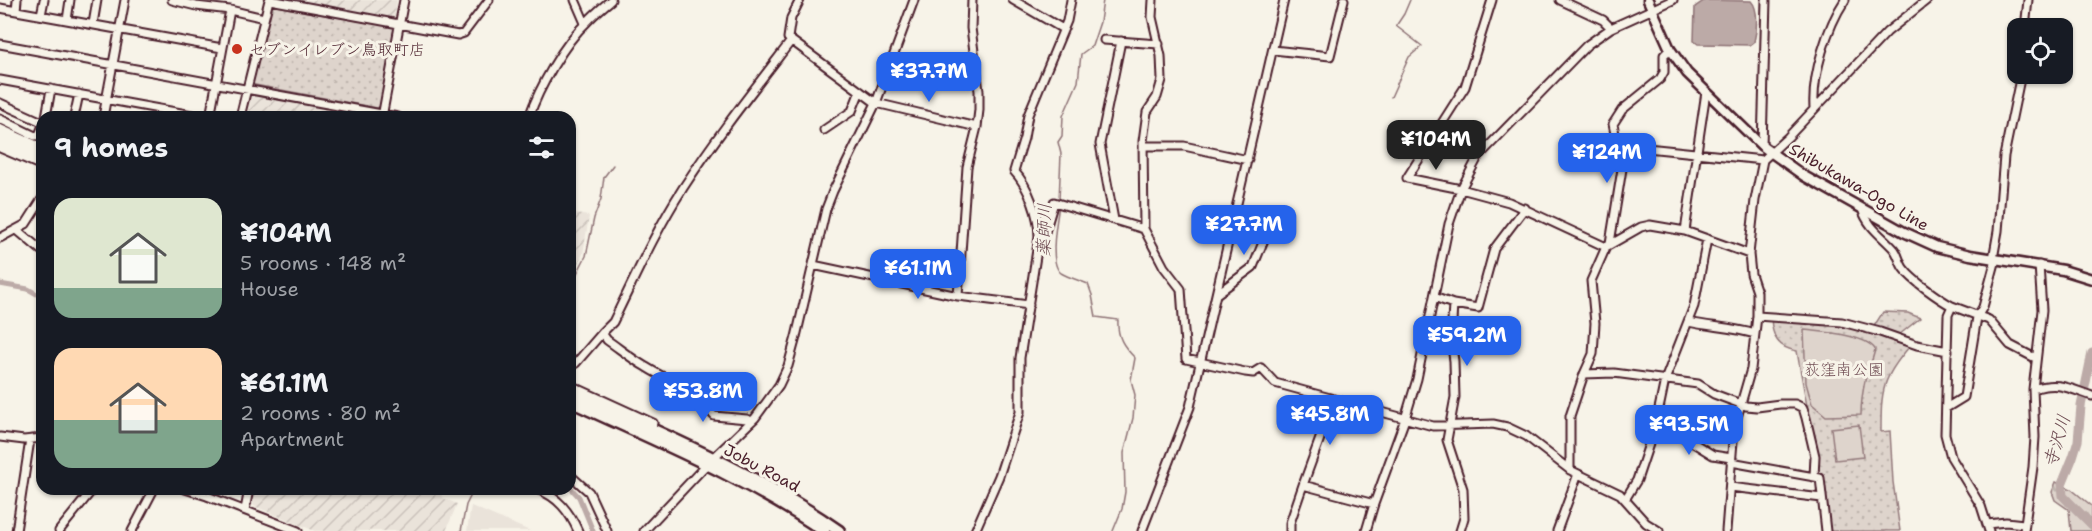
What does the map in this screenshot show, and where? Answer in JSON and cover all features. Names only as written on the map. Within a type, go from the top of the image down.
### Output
[{"type":"highway","points":[[0,130],[36,146]]},
{"type":"highway","points":[[0,140],[20,152],[36,157]]},
{"type":"highway","name":"Jobu Road","points":[[576,395],[651,429],[710,461],[824,531]]},
{"type":"highway","name":"Jobu Road","points":[[576,404],[765,484],[811,511],[839,531]]},
{"type":"main road","name":"Shibukawa-Ogo Line","points":[[1648,0],[1670,49],[1687,73],[1762,146],[1804,176],[1914,237],[1937,247],[2039,265],[2092,279]]},
{"type":"street","points":[[16,10],[17,0]]},
{"type":"street","points":[[41,15],[44,0]]},
{"type":"street","points":[[67,20],[70,0]]},
{"type":"street","points":[[93,24],[97,0]]},
{"type":"street","points":[[104,111],[125,0]]},
{"type":"street","points":[[172,0],[264,18]]},
{"type":"street","points":[[241,111],[270,0],[461,35],[489,0]]},
{"type":"street","points":[[383,111],[404,0]]},
{"type":"street","points":[[575,0],[585,22]]},
{"type":"street","points":[[531,111],[548,76],[585,22],[611,0]]},
{"type":"street","points":[[800,0],[791,18],[788,38],[876,103],[977,127]]},
{"type":"street","points":[[644,531],[710,461],[752,421],[766,404],[788,366],[826,209],[876,103],[914,0]]},
{"type":"street","points":[[958,296],[967,167],[977,127],[979,92],[971,28],[972,0]]},
{"type":"street","points":[[1013,0],[1063,29]]},
{"type":"street","points":[[975,531],[999,476],[1020,412],[1022,387],[1019,365],[1039,237],[1039,228],[1030,199],[1022,179],[1014,171],[1028,116],[1063,29],[1071,0]]},
{"type":"street","points":[[1153,0],[1152,17],[1159,44],[1162,80],[1157,98],[1147,112],[1144,146],[1144,229],[1164,267],[1181,289],[1186,359],[1253,373],[1261,368],[1275,383],[1433,426],[1493,424],[1507,427],[1526,436],[1569,470],[1612,489],[1626,498],[1646,523],[1659,531]]},
{"type":"street","points":[[1142,531],[1190,407],[1284,0]]},
{"type":"street","points":[[1273,50],[1330,56],[1344,0]]},
{"type":"street","points":[[1492,0],[1465,87],[1407,178],[1461,189],[1525,208],[1608,245]]},
{"type":"street","points":[[1560,0],[1571,2],[1603,20],[1611,28]]},
{"type":"street","points":[[1366,531],[1417,379],[1449,224],[1461,189],[1478,157],[1587,45],[1611,28],[1673,0]]},
{"type":"street","points":[[1762,146],[1766,0]]},
{"type":"street","points":[[1814,108],[1819,64],[1837,12],[1845,0]]},
{"type":"street","points":[[1726,531],[1734,428],[1751,369],[1757,316],[1756,292],[1749,254],[1755,201],[1763,160],[1894,26],[1927,0]]},
{"type":"street","points":[[2026,18],[2028,0]]},
{"type":"street","points":[[0,8],[222,48]]},
{"type":"street","points":[[211,111],[230,10]]},
{"type":"street","points":[[1104,40],[1159,44]]},
{"type":"street","points":[[576,363],[613,321],[682,188],[718,135],[791,41]]},
{"type":"street","points":[[1113,220],[1100,144],[1121,41]]},
{"type":"street","points":[[0,44],[357,111]]},
{"type":"street","points":[[1569,470],[1570,416],[1593,354],[1595,323],[1591,281],[1608,245],[1622,169],[1613,124],[1622,110],[1660,79],[1664,72],[1664,55],[1670,49]]},
{"type":"street","points":[[0,80],[163,111]]},
{"type":"street","points":[[1946,408],[1964,397],[1977,317],[1983,307],[1995,259],[2004,156],[2019,84]]},
{"type":"street","points":[[47,111],[51,89]]},
{"type":"street","points":[[824,130],[852,111],[860,91]]},
{"type":"street","points":[[1685,231],[1706,92]]},
{"type":"street","points":[[75,111],[79,94]]},
{"type":"street","points":[[0,103],[36,119]]},
{"type":"street","points":[[0,119],[36,136]]},
{"type":"street","points":[[1618,144],[1763,160]]},
{"type":"street","points":[[1144,146],[1184,146],[1248,160]]},
{"type":"street","points":[[0,148],[20,152],[36,162]]},
{"type":"street","points":[[1039,237],[1045,232],[1054,202],[1144,229]]},
{"type":"street","points":[[0,238],[26,224],[36,208]]},
{"type":"street","points":[[1434,297],[1453,304],[1478,308],[1494,249],[1525,208]]},
{"type":"street","points":[[1862,209],[1864,217],[1874,230],[1895,250],[1904,270],[1939,299],[1977,317],[1989,320],[2010,345],[2035,358]]},
{"type":"street","points":[[1218,293],[1253,267],[1272,220]]},
{"type":"street","points":[[1608,245],[1641,226],[1650,225],[1685,231],[1749,254]]},
{"type":"street","points":[[17,230],[36,246]]},
{"type":"street","points":[[1626,498],[1637,480],[1656,423],[1665,380],[1698,292],[1707,239]]},
{"type":"street","points":[[813,265],[958,296],[1029,305]]},
{"type":"street","points":[[1952,306],[1948,315],[1945,434],[1951,457],[1981,506],[1988,528],[2006,522],[2024,527],[2036,438],[2032,389],[2042,310],[2039,265]]},
{"type":"street","points":[[1453,304],[1451,340],[1455,398],[1448,440],[1463,489],[1464,518],[1461,531]]},
{"type":"street","points":[[1757,316],[1842,322],[1917,345],[1948,351]]},
{"type":"street","points":[[1688,322],[1734,328],[1755,334]]},
{"type":"street","points":[[603,333],[607,340],[644,366],[674,381],[699,398],[714,416],[752,421]]},
{"type":"street","points":[[1584,374],[1614,373],[1698,384],[1714,394],[1757,407],[1795,404],[1803,408],[1815,456],[1814,477]]},
{"type":"street","points":[[2032,389],[2049,384],[2061,384],[2090,395]]},
{"type":"street","points":[[576,388],[653,423],[651,429]]},
{"type":"street","points":[[1290,531],[1290,523],[1334,400]]},
{"type":"street","points":[[1656,423],[1669,428],[1713,455],[1820,478],[1826,531]]},
{"type":"street","points":[[0,437],[36,439]]},
{"type":"street","points":[[16,531],[30,440]]},
{"type":"street","points":[[1557,531],[1578,474]]},
{"type":"street","points":[[576,481],[588,492],[607,531]]},
{"type":"street","points":[[1303,485],[1374,504]]},
{"type":"street","points":[[1730,487],[1822,498]]},
{"type":"street","points":[[59,531],[88,495]]},
{"type":"street","points":[[132,531],[151,495]]},
{"type":"street","points":[[202,495],[298,531]]},
{"type":"street","points":[[245,510],[248,495]]},
{"type":"street","points":[[551,495],[564,506],[578,531]]},
{"type":"street","points":[[1643,531],[1646,523]]},
{"type":"shaded area","points":[[283,0],[397,0],[394,21]]},
{"type":"shaded area","points":[[1705,0],[1751,1],[1756,15],[1754,42],[1750,45],[1698,44],[1694,41],[1695,7]]},
{"type":"shaded area","points":[[255,94],[341,111],[248,111],[251,97]]},
{"type":"shaded area","points":[[576,214],[589,216],[583,254],[576,268]]},
{"type":"shaded area","points":[[251,495],[442,495],[443,498],[457,504],[446,531],[315,531],[254,506],[250,502]]},
{"type":"shaded area","points":[[471,506],[530,531],[467,531]]},
{"type":"green space","points":[[271,7],[393,27],[395,30],[380,106],[377,108],[252,83]]},
{"type":"green space","name":"荻窪南公園","points":[[1883,312],[1908,313],[1920,318],[1894,339],[1910,346],[1889,376],[1882,405],[1881,432],[1890,431],[1893,482],[1900,531],[1828,531],[1797,351],[1790,350],[1777,340],[1771,318],[1840,324],[1871,331]]},
{"type":"green space","points":[[1804,330],[1852,337],[1870,344],[1875,349],[1866,376],[1861,415],[1826,416],[1812,404],[1806,383]]},
{"type":"green space","points":[[1859,425],[1863,457],[1835,460],[1831,428]]},
{"type":"green space","points":[[2056,482],[2071,489],[2092,506],[2092,531],[2071,531],[2069,510],[2055,500],[2052,492]]},
{"type":"waterway","name":"薬師川","points":[[1059,200],[1061,154],[1058,142],[1062,136],[1063,116],[1078,82],[1081,54],[1092,46],[1100,22],[1103,0]]},
{"type":"waterway","points":[[1391,97],[1409,57],[1422,46],[1396,26],[1410,0]]},
{"type":"waterway","points":[[576,275],[586,256],[594,218],[601,199],[604,177],[613,165]]},
{"type":"waterway","name":"薬師川","points":[[1059,205],[1054,241],[1057,268],[1064,275],[1088,284],[1096,317],[1118,320],[1122,341],[1135,358],[1131,380],[1135,395],[1133,418],[1124,453],[1125,492],[1122,509],[1113,531]]},
{"type":"waterway","points":[[0,284],[28,289],[36,294]]},
{"type":"waterway","name":"寺沢川","points":[[2092,353],[2081,406],[2078,441],[2062,484],[2063,496],[2092,525]]},
{"type":"waterway","points":[[576,494],[593,531]]},
{"type":"waterway","points":[[461,531],[466,505],[471,495]]},
{"type":"place","name":"セブンイレブン鳥取町店","points":[[237,49]]}]
